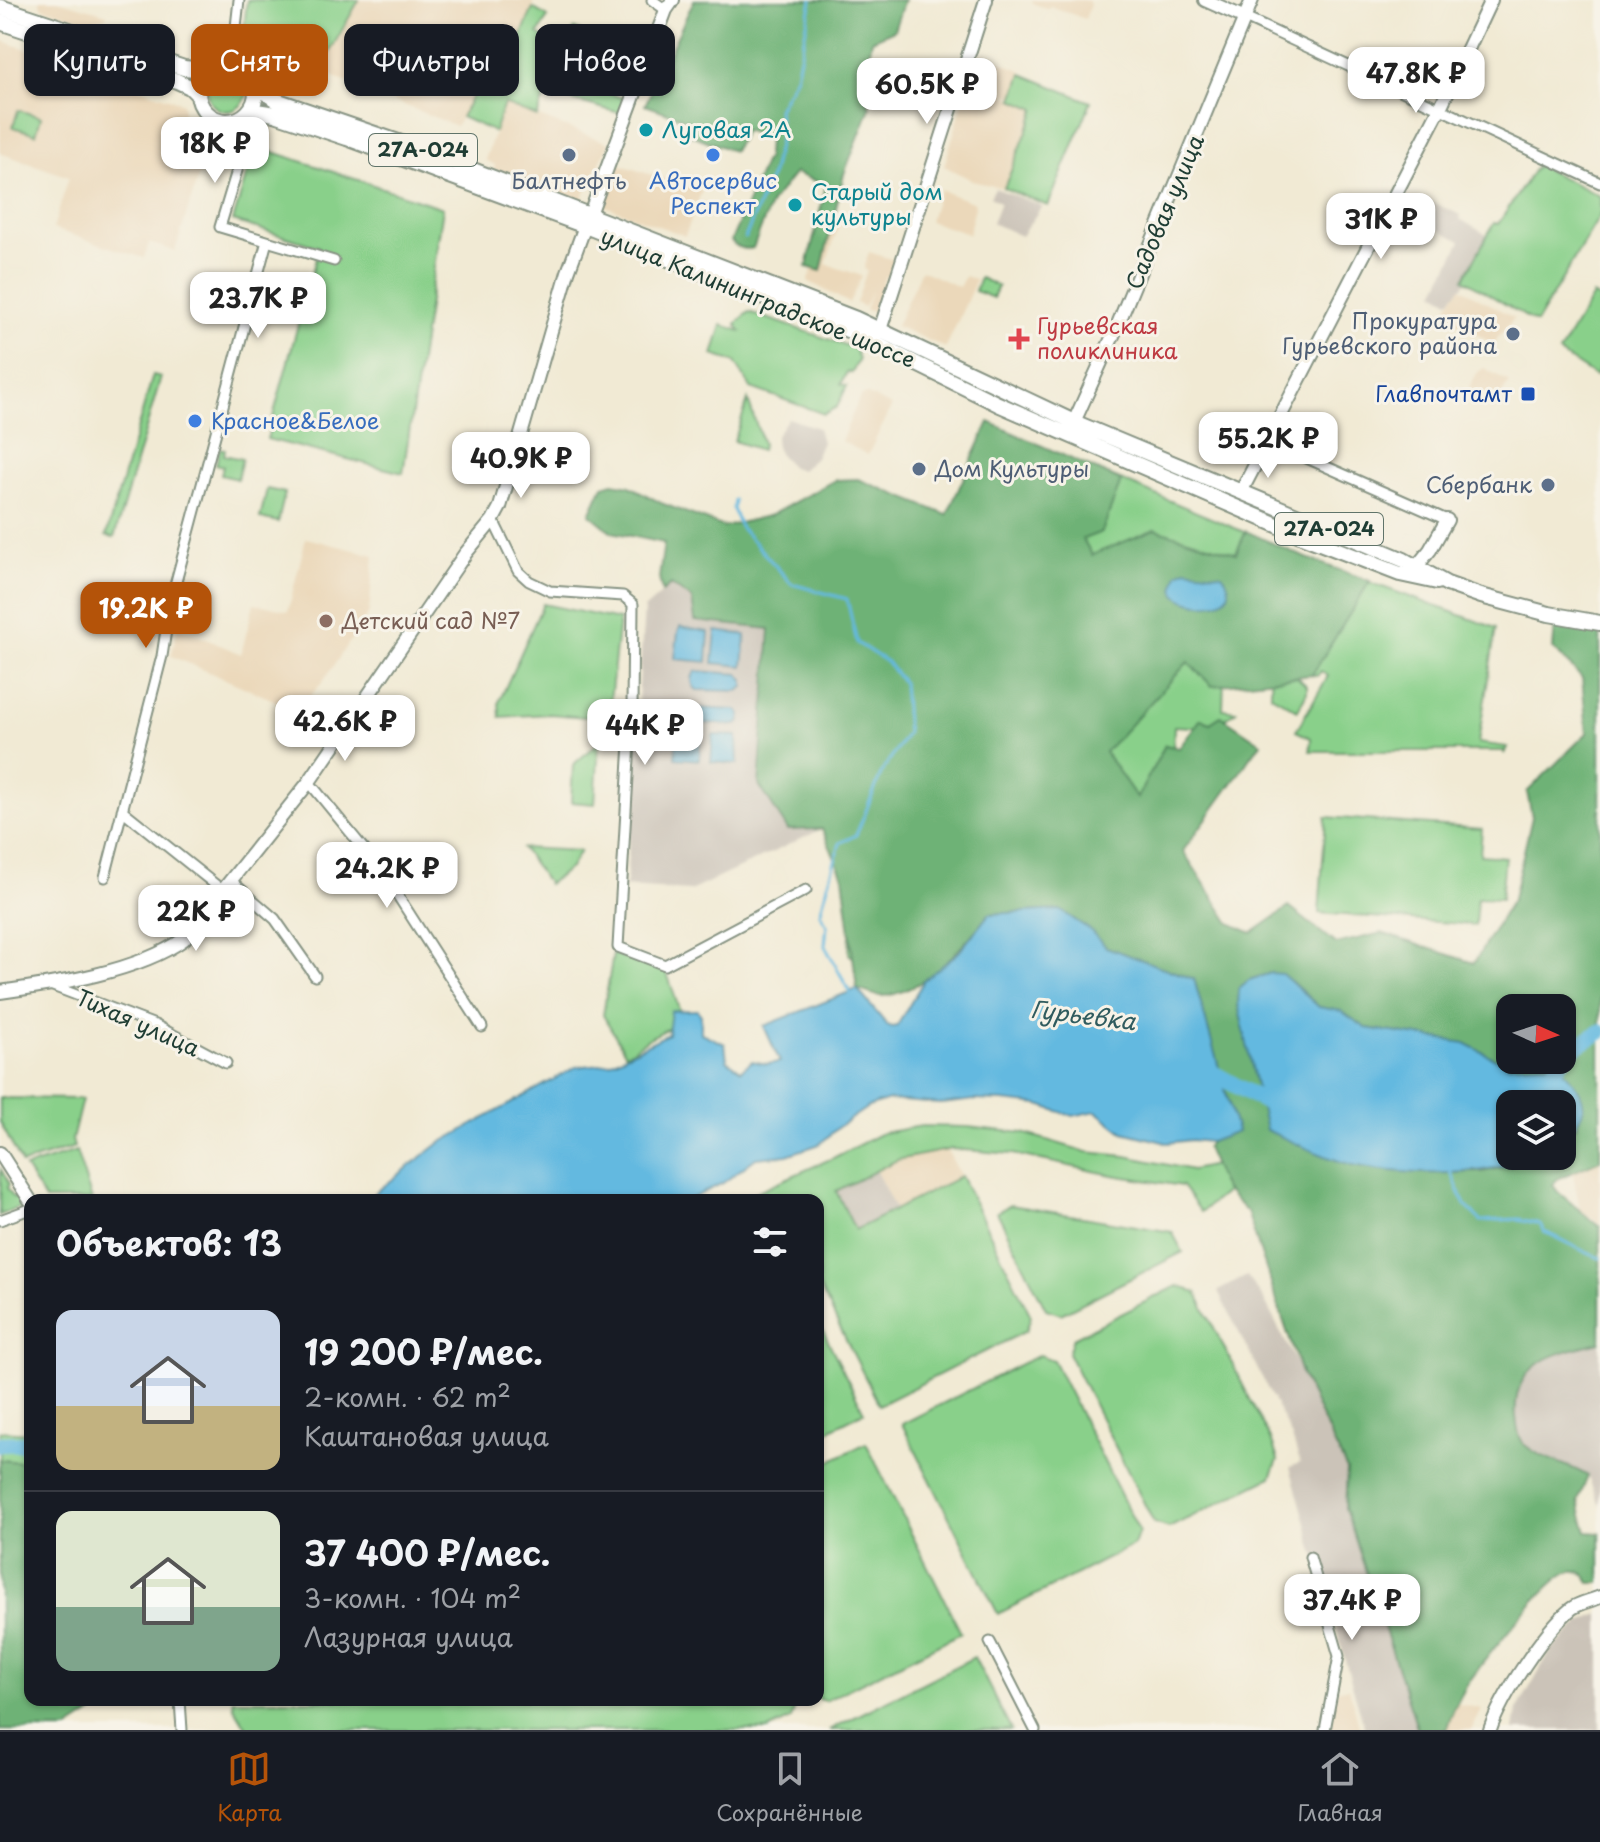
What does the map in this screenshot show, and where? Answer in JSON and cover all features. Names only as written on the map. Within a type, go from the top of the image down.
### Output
[{"type":"main road","points":[[0,7],[24,7],[191,69]]},
{"type":"main road","points":[[0,22],[191,88]]},
{"type":"main road","points":[[198,96],[209,115],[217,119]]},
{"type":"main road","points":[[250,110],[256,96]]},
{"type":"main road","name":"улица Калининградское шоссе","points":[[270,96],[419,149],[877,336],[998,404],[1307,538],[1389,570],[1429,573]]},
{"type":"main road","name":"улица Калининградское шоссе","points":[[250,110],[275,114],[588,220]]},
{"type":"main road","name":"27А-024","points":[[217,119],[238,119],[250,110]]},
{"type":"main road","name":"27А-024","points":[[877,336],[1509,605],[1600,623]]},
{"type":"street","points":[[236,24],[239,0]]},
{"type":"street","points":[[0,992],[49,985],[106,971],[171,949],[184,939],[309,782],[465,554],[493,520],[500,507],[568,272],[670,5],[652,0]]},
{"type":"street","points":[[877,336],[986,0]]},
{"type":"street","points":[[1205,0],[1600,183]]},
{"type":"street","name":"Садовая улица","points":[[1074,422],[1116,329],[1252,0]]},
{"type":"street","points":[[1241,492],[1440,108],[1491,0]]},
{"type":"street","points":[[217,119],[210,143],[232,152],[239,164],[220,227],[334,261]]},
{"type":"street","points":[[105,877],[162,656],[170,604],[267,241]]},
{"type":"street","points":[[1268,441],[1447,520],[1430,550],[1429,573]]},
{"type":"street","points":[[493,520],[518,571],[529,581],[550,591],[623,596],[633,604],[632,708],[618,947],[665,965],[806,890]]},
{"type":"street","points":[[1429,573],[1430,550]]},
{"type":"street","points":[[309,782],[382,871],[482,1027]]},
{"type":"street","points":[[122,810],[275,919],[315,976]]},
{"type":"street","name":"Тихая улица","points":[[49,985],[155,1025],[226,1063]]},
{"type":"street","points":[[0,1154],[26,1194]]},
{"type":"street","points":[[0,1220],[24,1211]]},
{"type":"street","points":[[1310,1557],[1339,1656],[1325,1730]]},
{"type":"street","points":[[1490,1730],[1540,1644],[1572,1608],[1600,1597]]},
{"type":"street","points":[[990,1642],[1035,1730]]},
{"type":"street","points":[[180,1706],[182,1730]]},
{"type":"shaded area","points":[[40,0],[57,0],[107,14],[106,17],[89,21],[44,8]]},
{"type":"shaded area","points":[[359,0],[533,0],[534,6],[519,40],[519,24],[345,24]]},
{"type":"shaded area","points":[[1033,0],[1088,0],[1090,5],[1085,19],[1050,6],[1048,9],[1032,3]]},
{"type":"shaded area","points":[[344,27],[344,81],[328,75],[328,55]]},
{"type":"shaded area","points":[[0,40],[24,48],[24,96],[163,96],[183,103],[183,132],[192,135],[189,146],[207,149],[175,251],[149,243],[144,258],[53,229],[69,177],[0,153]]},
{"type":"shaded area","points":[[981,54],[1023,71],[1014,97],[997,92],[1037,108],[1004,188],[976,182],[944,166],[977,56]]},
{"type":"shaded area","points":[[381,96],[473,96],[456,126]]},
{"type":"shaded area","points":[[504,104],[609,143],[581,201],[519,179],[520,175],[512,172],[510,175],[494,169],[495,165],[485,160]]},
{"type":"shaded area","points":[[618,164],[702,191],[697,203],[691,203],[696,206],[685,236],[603,205]]},
{"type":"shaded area","points":[[995,188],[1042,206],[1021,236],[992,223],[1000,202],[990,197]]},
{"type":"shaded area","points":[[940,190],[975,203],[969,234],[929,221]]},
{"type":"shaded area","points":[[1429,201],[1461,215],[1460,219],[1487,235],[1464,279],[1467,281],[1449,301],[1435,292],[1461,241],[1419,220]]},
{"type":"shaded area","points":[[832,216],[841,219],[826,264],[862,276],[849,303],[808,281]]},
{"type":"shaded area","points":[[869,252],[894,260],[889,277],[885,276],[877,312],[865,310],[872,290],[864,307],[856,303],[867,270],[864,268]]},
{"type":"shaded area","points":[[921,270],[959,287],[965,276],[976,280],[946,348],[896,326]]},
{"type":"shaded area","points":[[1460,287],[1514,318],[1493,344],[1446,316],[1444,311]]},
{"type":"shaded area","points":[[1484,368],[1509,382],[1496,405],[1469,387]]},
{"type":"shaded area","points":[[866,394],[892,406],[868,455],[841,441],[860,397]]},
{"type":"shaded area","points":[[788,418],[818,428],[822,442],[815,458],[801,470],[792,467],[776,447],[775,437]]},
{"type":"shaded area","points":[[753,536],[822,829],[690,891],[626,887],[644,609],[726,537]]},
{"type":"shaded area","points":[[306,538],[374,555],[369,613],[322,683],[297,710],[171,656],[178,627],[241,654],[254,603],[288,611]]},
{"type":"shaded area","points":[[947,1150],[961,1176],[895,1209],[876,1171],[897,1160]]},
{"type":"shaded area","points":[[1600,1158],[1600,1223],[1580,1209],[1572,1170]]},
{"type":"shaded area","points":[[876,1171],[895,1209],[854,1230],[835,1191]]},
{"type":"shaded area","points":[[1247,1276],[1263,1298],[1313,1395],[1338,1452],[1375,1475],[1433,1668],[1447,1730],[1365,1730],[1290,1467],[1300,1463],[1292,1437],[1218,1291]]},
{"type":"shaded area","points":[[1553,1285],[1600,1300],[1600,1506],[1588,1477],[1578,1500],[1467,1469]]},
{"type":"shaded area","points":[[1600,1614],[1600,1730],[1514,1730],[1517,1710],[1551,1650],[1581,1622]]},
{"type":"shaded area","points":[[1349,1687],[1360,1730],[1331,1730],[1337,1690]]},
{"type":"shaded area","points":[[1440,1700],[1482,1709],[1472,1730],[1447,1730]]},
{"type":"green space","points":[[247,0],[359,0],[328,55],[328,24],[244,24]]},
{"type":"green space","points":[[694,0],[904,0],[894,30],[872,40],[864,81],[870,108],[844,174],[821,271],[807,267],[826,185],[795,173],[771,203],[753,248],[744,249],[731,241],[767,156],[768,139],[745,130],[733,151],[684,132],[688,120],[645,105],[649,96],[675,96],[675,41]]},
{"type":"green space","points":[[533,8],[548,17],[544,24],[535,24],[535,96],[545,96],[537,117],[504,104],[494,132],[461,117],[472,96],[519,96],[519,41]]},
{"type":"green space","points":[[1022,74],[1091,102],[1048,206],[1004,188],[1036,109],[1013,99]]},
{"type":"green space","points":[[208,96],[246,96],[235,110],[227,111],[219,110]]},
{"type":"green space","points":[[557,96],[617,96],[625,99],[620,113]]},
{"type":"green space","points":[[18,110],[41,117],[36,134],[13,127]]},
{"type":"green space","points":[[255,146],[443,208],[403,473],[267,439],[319,247],[233,221]]},
{"type":"green space","points":[[1537,165],[1600,196],[1600,215],[1536,323],[1464,279],[1494,223],[1498,224]]},
{"type":"green space","points":[[980,278],[998,286],[993,298],[975,291]]},
{"type":"green space","points":[[1593,295],[1600,299],[1600,367],[1595,376],[1559,353]]},
{"type":"green space","points":[[749,312],[854,348],[859,359],[852,373],[847,372],[841,384],[847,386],[837,407],[824,414],[751,388],[735,362],[713,355],[722,325],[741,331],[736,324]]},
{"type":"green space","points":[[153,375],[161,377],[114,538],[106,536]]},
{"type":"green space","points":[[748,400],[763,444],[761,450],[734,441]]},
{"type":"green space","points":[[989,422],[1121,481],[1102,532],[1083,539],[1092,555],[1155,529],[1236,553],[1246,531],[1301,556],[1370,581],[1312,675],[1212,686],[1188,662],[1105,752],[1137,798],[1165,745],[1179,748],[1201,719],[1210,723],[1221,716],[1261,743],[1183,851],[1230,923],[1252,933],[1289,907],[1336,944],[1382,933],[1474,963],[1513,898],[1532,817],[1527,792],[1587,733],[1582,678],[1553,649],[1555,625],[1600,633],[1600,1160],[1557,1179],[1553,1185],[1600,1227],[1600,1342],[1553,1356],[1529,1371],[1521,1383],[1516,1416],[1519,1435],[1525,1445],[1588,1476],[1578,1501],[1587,1532],[1600,1533],[1600,1583],[1590,1583],[1583,1574],[1571,1571],[1548,1588],[1516,1622],[1467,1685],[1446,1730],[1418,1730],[1345,1508],[1347,1470],[1302,1376],[1247,1212],[1224,1189],[1206,1148],[1210,1142],[1237,1132],[1194,979],[1106,947],[1090,930],[1060,910],[989,914],[942,966],[912,987],[881,996],[857,989],[843,876],[822,829],[788,830],[759,785],[770,629],[695,621],[692,599],[671,585],[662,592],[659,578],[664,543],[612,532],[590,514],[603,486],[613,483],[630,486],[661,503],[724,527],[771,515],[835,480],[858,479],[947,515]],"holes":[[[1271,973],[1293,983],[1319,1007],[1341,1011],[1366,1028],[1465,1043],[1496,1059],[1496,994],[1576,994],[1576,1074],[1562,1074],[1567,1090],[1576,1090],[1576,1170],[1426,1173],[1248,1048],[1238,1004],[1249,980]]]},
{"type":"green space","points":[[220,448],[225,449],[224,455],[242,459],[237,479],[221,475],[223,466],[216,464]]},
{"type":"green space","points":[[1087,466],[1330,568],[1496,628],[1478,743],[1507,747],[1504,754],[1504,751],[1310,751],[1311,738],[1296,731],[1328,676],[1321,671],[1317,676],[1310,675],[1287,655],[1247,634],[1307,686],[1298,710],[1271,695],[1272,659],[1224,675],[1223,709],[1236,711],[1213,728],[1174,726],[1172,790],[1026,893],[871,973],[849,954],[852,896]],"holes":[[[1210,545],[1277,571],[1200,567]]]},
{"type":"green space","points":[[267,489],[285,493],[278,522],[260,518]]},
{"type":"green space","points":[[543,604],[619,620],[608,719],[550,714],[500,717],[499,702]]},
{"type":"green space","points":[[599,742],[595,804],[571,802],[573,765]]},
{"type":"green space","points":[[1326,817],[1482,829],[1480,855],[1505,857],[1501,899],[1477,898],[1475,925],[1319,913]]},
{"type":"green space","points":[[522,848],[580,851],[570,868],[548,884]]},
{"type":"green space","points":[[613,954],[666,970],[683,1021],[626,1054],[603,1015]]},
{"type":"green space","points":[[0,1098],[82,1099],[72,1140],[74,1147],[22,1164],[0,1122]]},
{"type":"green space","points":[[922,1126],[1023,1133],[1087,1152],[1126,1156],[1192,1170],[1252,1157],[1237,1183],[1201,1212],[1182,1186],[1013,1154],[952,1149],[897,1160],[836,1191],[855,1230],[961,1176],[1031,1316],[1026,1331],[879,1405],[824,1296],[824,1194],[752,1194],[882,1133]]},
{"type":"green space","points":[[76,1151],[90,1194],[41,1194],[25,1168]]},
{"type":"green space","points":[[1,1169],[9,1184],[7,1188],[24,1206],[0,1215]]},
{"type":"green space","points":[[1010,1205],[1172,1232],[1183,1252],[1061,1314],[1046,1309],[997,1212]]},
{"type":"green space","points":[[1177,1286],[1196,1292],[1278,1460],[1271,1477],[1169,1528],[1154,1523],[1068,1353],[1073,1338]]},
{"type":"green space","points":[[824,1333],[864,1412],[824,1433]]},
{"type":"green space","points":[[1039,1355],[1053,1360],[1139,1531],[1134,1545],[998,1614],[902,1424]]},
{"type":"green space","points":[[0,1431],[24,1433],[24,1462],[0,1460]]},
{"type":"green space","points":[[866,1443],[961,1633],[825,1701],[824,1701],[824,1464]]},
{"type":"green space","points":[[0,1460],[24,1462],[24,1706],[104,1706],[67,1730],[0,1730]]},
{"type":"green space","points":[[974,1657],[1011,1730],[829,1730]]},
{"type":"green space","points":[[795,1706],[791,1719],[768,1730],[248,1730],[234,1707]]},
{"type":"water","points":[[1186,569],[1222,574],[1229,586],[1228,595],[1212,604],[1180,598],[1175,592],[1175,582],[1178,573]]},
{"type":"water","points":[[680,627],[709,632],[707,662],[675,659]]},
{"type":"water","points":[[716,631],[746,635],[743,666],[713,663]]},
{"type":"water","points":[[697,671],[739,674],[744,680],[744,687],[738,691],[697,690],[692,680]]},
{"type":"water","points":[[695,708],[737,710],[741,714],[740,721],[737,725],[693,723],[691,718]]},
{"type":"water","points":[[677,733],[701,735],[699,760],[675,758]]},
{"type":"water","points":[[713,735],[737,736],[738,764],[711,762]]},
{"type":"water","points":[[1060,910],[1090,930],[1106,947],[1194,979],[1237,1132],[1210,1142],[1191,1140],[1167,1143],[1123,1132],[1096,1111],[1073,1116],[1039,1105],[1003,1101],[974,1100],[941,1104],[889,1100],[868,1107],[820,1144],[787,1155],[756,1158],[723,1183],[701,1194],[374,1194],[437,1145],[576,1067],[610,1063],[668,1034],[671,1011],[697,1010],[701,1015],[701,1033],[725,1044],[727,1060],[741,1070],[752,1061],[767,1064],[780,1062],[764,1026],[857,989],[887,1025],[897,1026],[924,980],[959,952],[989,914]]},
{"type":"water","points":[[1271,973],[1282,974],[1319,1007],[1341,1011],[1366,1028],[1465,1043],[1496,1059],[1496,1074],[1567,1074],[1583,1101],[1580,1118],[1576,1123],[1576,1090],[1496,1090],[1496,1168],[1468,1172],[1420,1173],[1373,1169],[1320,1154],[1266,1130],[1238,1004],[1239,988],[1249,980]]},
{"type":"waterway","points":[[745,238],[772,173],[780,136],[778,109],[796,76],[812,0]]},
{"type":"waterway","points":[[734,500],[733,509],[740,527],[792,584],[847,599],[857,643],[887,662],[903,683],[907,733],[882,772],[856,835],[840,843],[820,913],[827,925],[825,946],[850,992]]},
{"type":"waterway","name":"Гурьевка","points":[[1576,1047],[1600,1032]]},
{"type":"waterway","name":"Гурьевка","points":[[1206,1069],[1276,1108]]},
{"type":"waterway","name":"Гурьевка","points":[[1540,1090],[1552,1074]]},
{"type":"waterway","points":[[1450,1170],[1465,1205],[1481,1221],[1519,1219],[1540,1224],[1544,1232],[1600,1258]]},
{"type":"waterway","name":"Гурьевка","points":[[0,1444],[24,1443]]},
{"type":"place","name":"Луговая 2А","points":[[646,130]]},
{"type":"place","name":"Балтнефть","points":[[569,155]]},
{"type":"place","name":"Автосервис Респект","points":[[713,155]]},
{"type":"place","name":"Старый дом культуры","points":[[795,205]]},
{"type":"place","name":"Прокуратура Гурьевского района","points":[[1513,334]]},
{"type":"place","name":"Гурьевская поликлиника","points":[[1019,339]]},
{"type":"place","name":"Главпочтамт","points":[[1528,394]]},
{"type":"place","name":"Красное&Белое","points":[[195,421]]},
{"type":"place","name":"Дом Культуры","points":[[919,469]]},
{"type":"place","name":"Сбербанк","points":[[1548,485]]},
{"type":"place","name":"Детский сад №7","points":[[326,621]]}]
